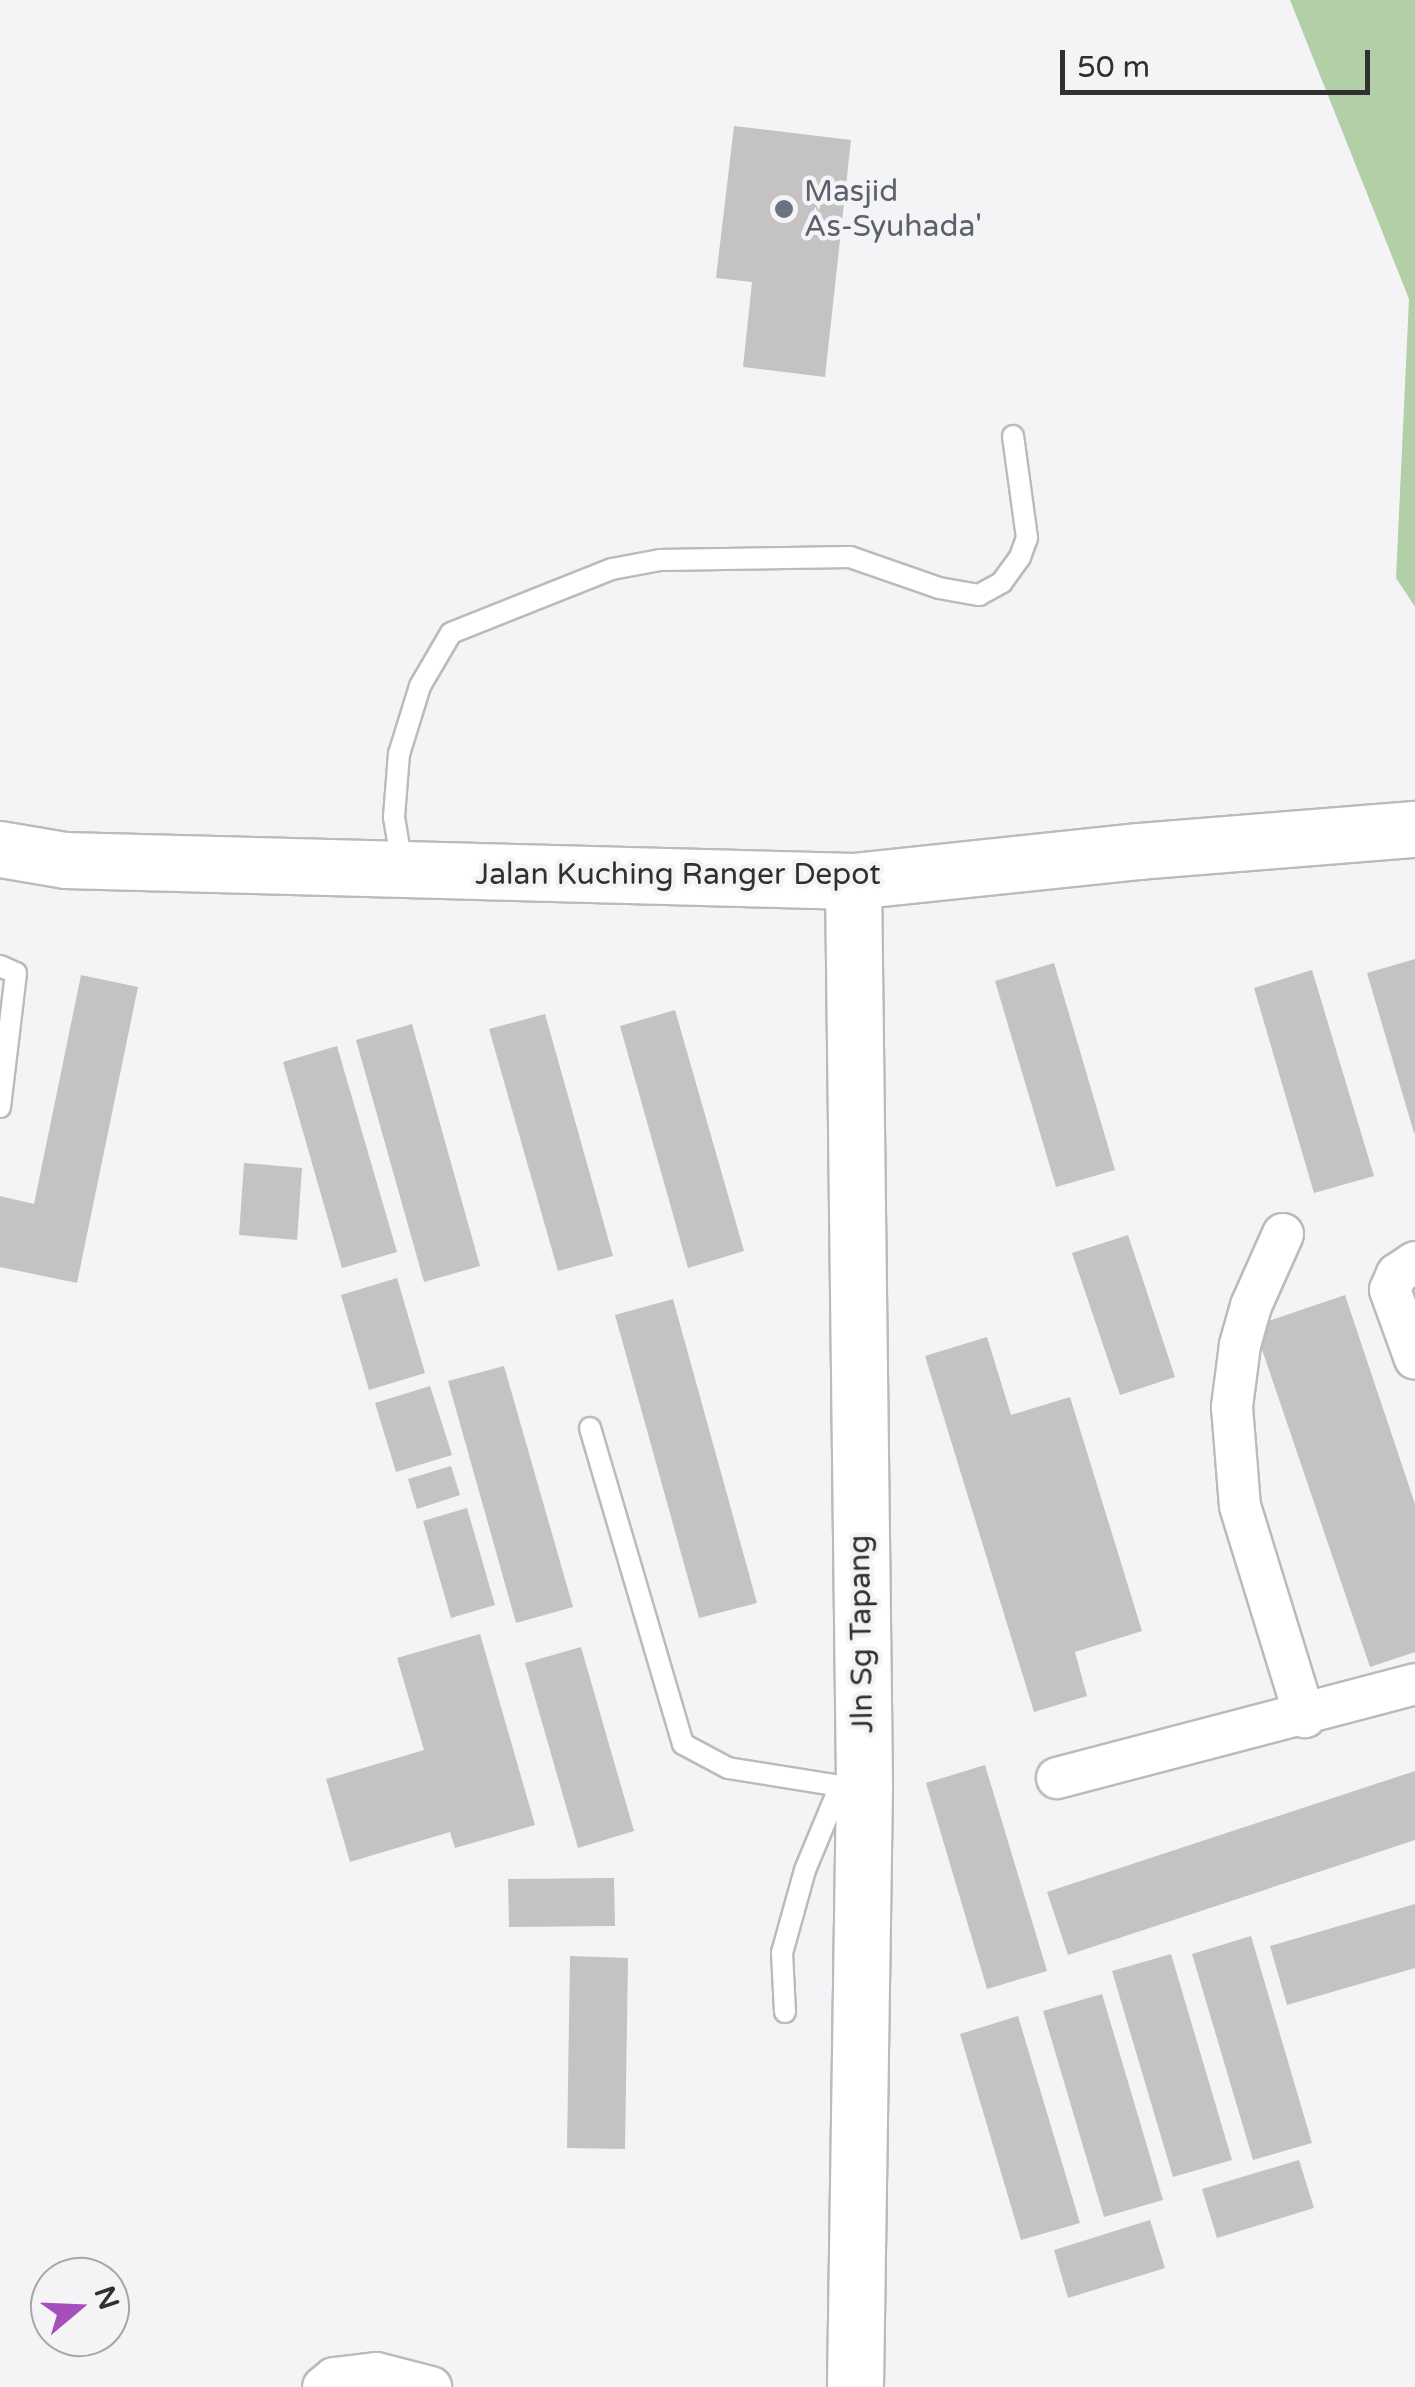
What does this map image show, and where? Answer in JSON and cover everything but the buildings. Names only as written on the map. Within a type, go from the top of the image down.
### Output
[{"type":"street","name":"Jalan Kuching Ranger Depot","points":[[0,849],[65,860],[853,881],[1139,851],[1415,829]]},
{"type":"street","name":"Jln Sg Tapang","points":[[853,881],[855,2387]]},
{"type":"street","points":[[1282,1234],[1240,1346],[1232,1407],[1240,1506],[1305,1716]]},
{"type":"street","points":[[1415,1262],[1397,1274],[1390,1290],[1415,1358]]},
{"type":"street","points":[[1057,1778],[1305,1716],[1415,1684]]},
{"type":"street","points":[[322,2387],[334,2378],[376,2373],[430,2387]]},
{"type":"lane","points":[[403,872],[394,817],[398,754],[420,686],[450,633],[612,570],[660,560],[850,557],[938,588],[979,594],[1002,582],[1020,558],[1027,538],[1013,436]]},
{"type":"lane","points":[[0,966],[16,973],[0,1107]]},
{"type":"lane","points":[[590,1428],[682,1744],[728,1768],[852,1786],[805,1870],[782,1953],[785,2012]]},
{"type":"green space","points":[[1290,0],[1415,0],[1415,607],[1396,578],[1409,299]]},
{"type":"place","name":"Masjid As-Syuhada'","points":[[784,209]]}]
